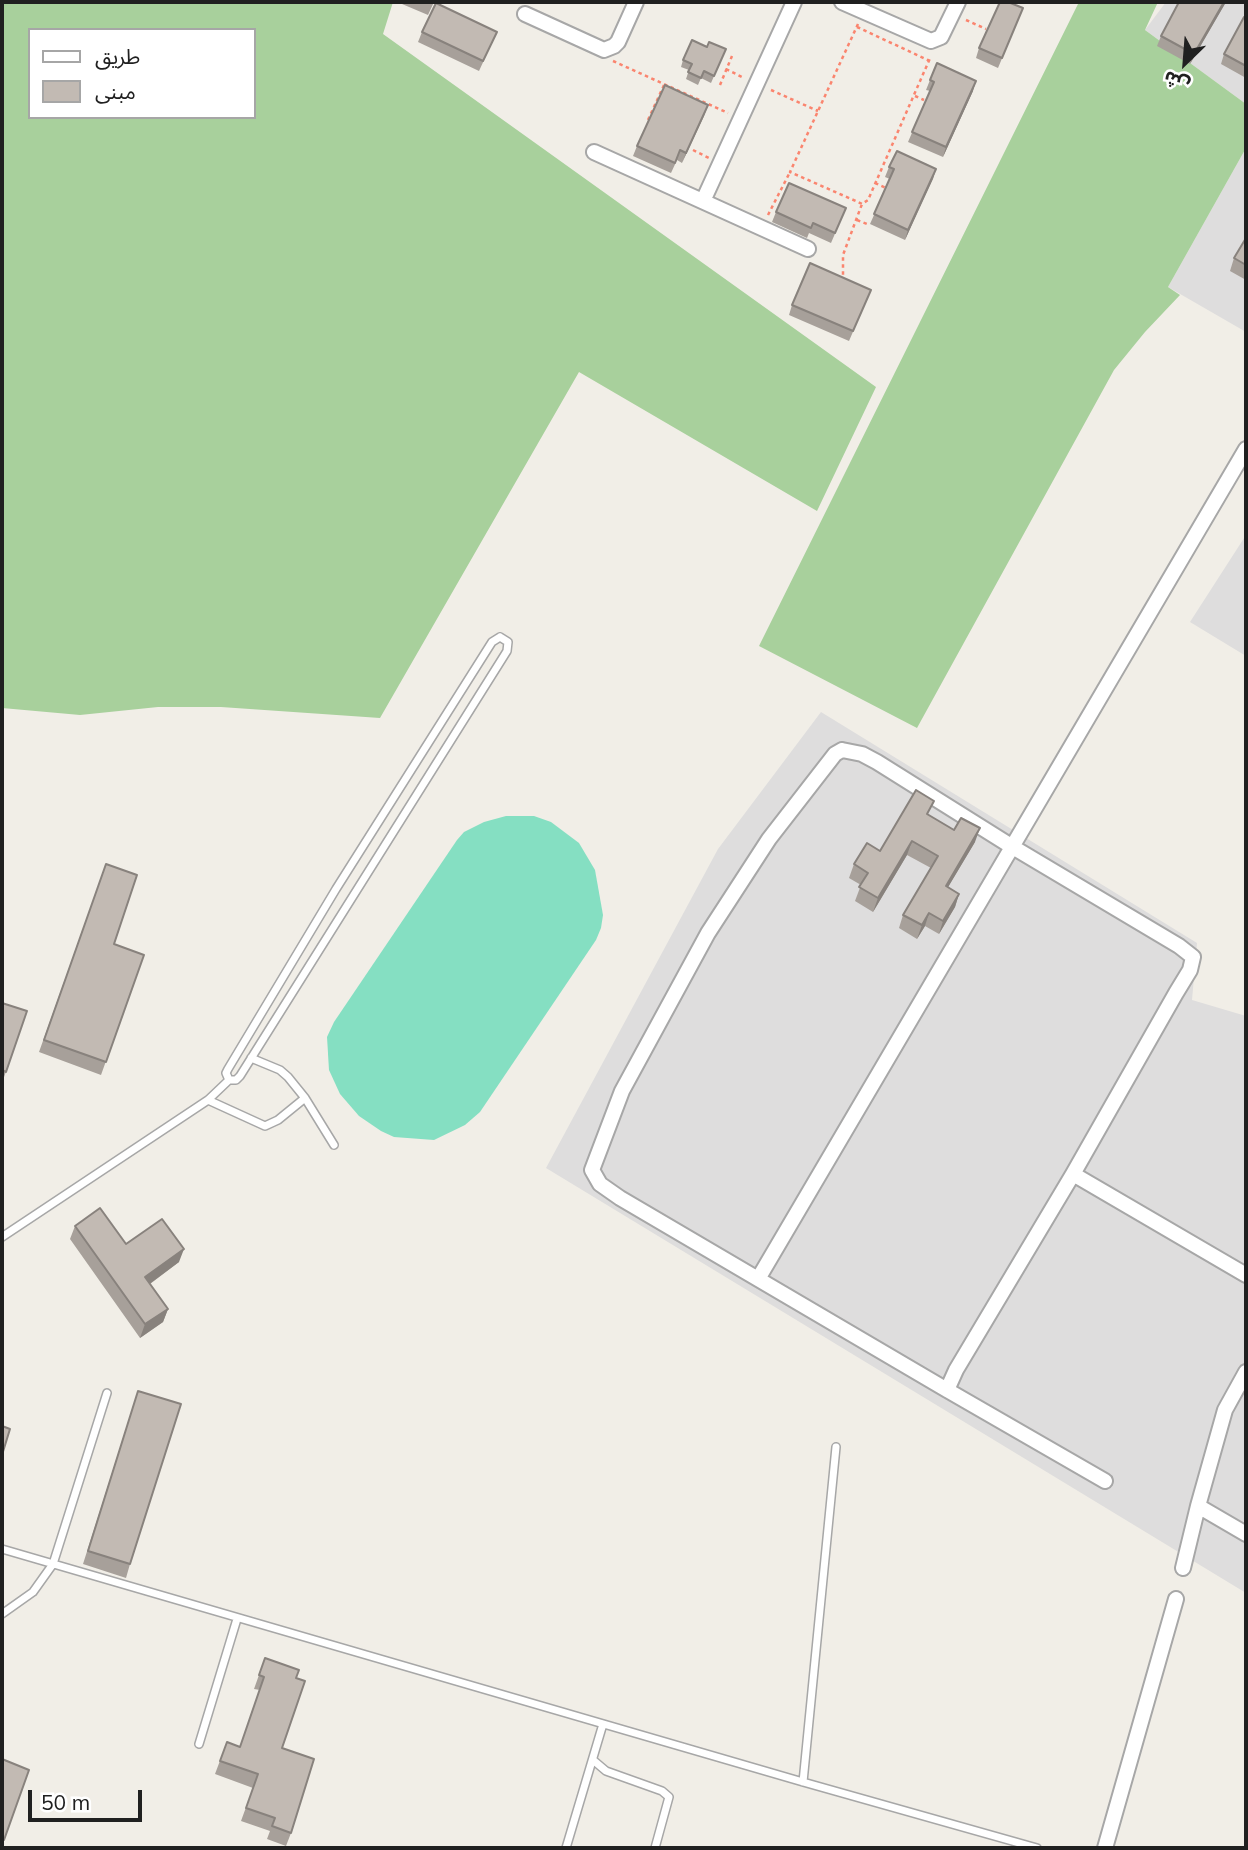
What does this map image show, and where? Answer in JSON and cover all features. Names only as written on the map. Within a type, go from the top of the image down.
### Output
[{"type":"street","points":[[525,15],[604,50],[618,42],[636,2]]},
{"type":"street","points":[[704,201],[794,2]]},
{"type":"street","points":[[842,2],[931,41],[941,37],[956,8]]},
{"type":"street","points":[[594,152],[808,249]]},
{"type":"street","points":[[758,1279],[1246,449]]},
{"type":"street","points":[[947,1390],[963,1358],[1190,970],[1193,957],[877,762],[862,754],[842,750],[835,754],[769,839],[708,933],[622,1091],[592,1170],[596,1180],[606,1189],[947,1390],[1105,1481]]},
{"type":"street","points":[[1073,1174],[1246,1275]]},
{"type":"street","points":[[1183,1568],[1225,1410],[1246,1372]]},
{"type":"street","points":[[1198,1506],[1246,1534]]},
{"type":"street","points":[[1105,1848],[1176,1599]]},
{"type":"lane","points":[[2,1237],[208,1100],[229,1080],[236,1080],[507,651],[508,642],[505,638],[500,637],[492,642],[336,889],[228,1069],[226,1073],[229,1080]]},
{"type":"lane","points":[[336,889],[352,900]]},
{"type":"lane","points":[[251,1058],[281,1070],[296,1085],[334,1145]]},
{"type":"lane","points":[[208,1100],[265,1126],[278,1120],[305,1098]]},
{"type":"lane","points":[[2,1614],[33,1592],[53,1564],[107,1393]]},
{"type":"lane","points":[[803,1782],[836,1447]]},
{"type":"lane","points":[[2,1549],[1022,1846],[1037,1848]]},
{"type":"lane","points":[[199,1744],[237,1619]]},
{"type":"lane","points":[[566,1848],[603,1724]]},
{"type":"lane","points":[[593,1760],[606,1771],[662,1791],[669,1797],[655,1848]]},
{"type":"path","points":[[956,8],[986,29]]},
{"type":"path","points":[[760,227],[790,172],[863,11]]},
{"type":"path","points":[[856,27],[930,61]]},
{"type":"path","points":[[829,274],[838,278],[843,275],[844,255],[862,204],[868,200],[930,61],[931,41]]},
{"type":"path","points":[[604,50],[618,64],[741,119]]},
{"type":"path","points":[[720,85],[732,56]]},
{"type":"path","points":[[726,69],[818,111]]},
{"type":"path","points":[[648,120],[664,85]]},
{"type":"path","points":[[915,96],[924,100]]},
{"type":"path","points":[[790,172],[862,204]]},
{"type":"path","points":[[875,183],[886,188]]},
{"type":"path","points":[[856,220],[867,224]]},
{"type":"shaded area","points":[[1166,2],[1246,2],[1246,104],[1145,30]]},
{"type":"shaded area","points":[[1246,148],[1246,332],[1168,287]]},
{"type":"shaded area","points":[[1246,535],[1246,656],[1190,622]]},
{"type":"shaded area","points":[[821,712],[1197,943],[1192,1000],[1246,1016],[1246,1593],[546,1168],[718,849]]},
{"type":"green space","points":[[2,2],[393,2],[383,34],[876,387],[817,511],[579,372],[380,718],[221,707],[158,707],[80,715],[2,708]]},
{"type":"green space","points":[[1079,2],[1158,2],[1145,30],[1246,104],[1246,148],[1168,287],[1180,295],[1114,370],[917,728],[759,646]]},
{"type":"green space","points":[[506,816],[534,816],[551,822],[579,843],[595,870],[603,915],[601,928],[596,940],[480,1112],[465,1125],[434,1140],[394,1137],[359,1116],[340,1094],[329,1070],[327,1037],[334,1022],[457,840],[464,832],[484,822]]},
{"type":"building","points":[[1000,2],[1023,8],[1002,58],[979,48]]},
{"type":"building","points":[[1179,2],[1224,2],[1194,54],[1161,36]]},
{"type":"building","points":[[436,3],[497,32],[483,61],[422,32]]},
{"type":"building","points":[[1244,17],[1246,18],[1246,66],[1224,54]]},
{"type":"building","points":[[692,40],[707,47],[709,42],[726,49],[714,76],[704,71],[701,78],[688,72],[692,64],[683,60]]},
{"type":"building","points":[[937,63],[976,81],[946,147],[912,132],[934,82],[930,80]]},
{"type":"building","points":[[665,85],[708,105],[686,153],[680,150],[675,163],[637,146]]},
{"type":"building","points":[[897,151],[936,169],[908,230],[874,214],[894,169],[889,167]]},
{"type":"building","points":[[789,183],[846,208],[835,233],[813,223],[811,228],[776,212]]},
{"type":"building","points":[[1246,238],[1246,265],[1234,258]]},
{"type":"building","points":[[810,263],[871,290],[853,331],[792,305]]},
{"type":"building","points":[[916,790],[934,801],[927,814],[954,830],[961,818],[980,828],[946,886],[959,894],[943,921],[929,913],[922,925],[903,915],[938,856],[912,841],[878,898],[859,887],[868,873],[854,864],[867,843],[880,851]]},
{"type":"building","points":[[106,864],[137,875],[114,944],[144,955],[106,1062],[44,1040]]},
{"type":"building","points":[[2,1003],[27,1011],[6,1072],[2,1070]]},
{"type":"building","points":[[100,1208],[126,1244],[162,1219],[184,1249],[145,1277],[168,1309],[145,1324],[75,1226]]},
{"type":"building","points":[[138,1391],[181,1404],[130,1564],[88,1551]]},
{"type":"building","points":[[2,1426],[10,1429],[2,1455]]},
{"type":"building","points":[[265,1658],[299,1670],[296,1678],[305,1681],[282,1748],[314,1759],[291,1833],[272,1826],[275,1818],[246,1808],[258,1774],[220,1761],[227,1742],[240,1747],[264,1677],[259,1675]]},
{"type":"building","points":[[2,1759],[29,1770],[4,1840],[2,1839]]}]
